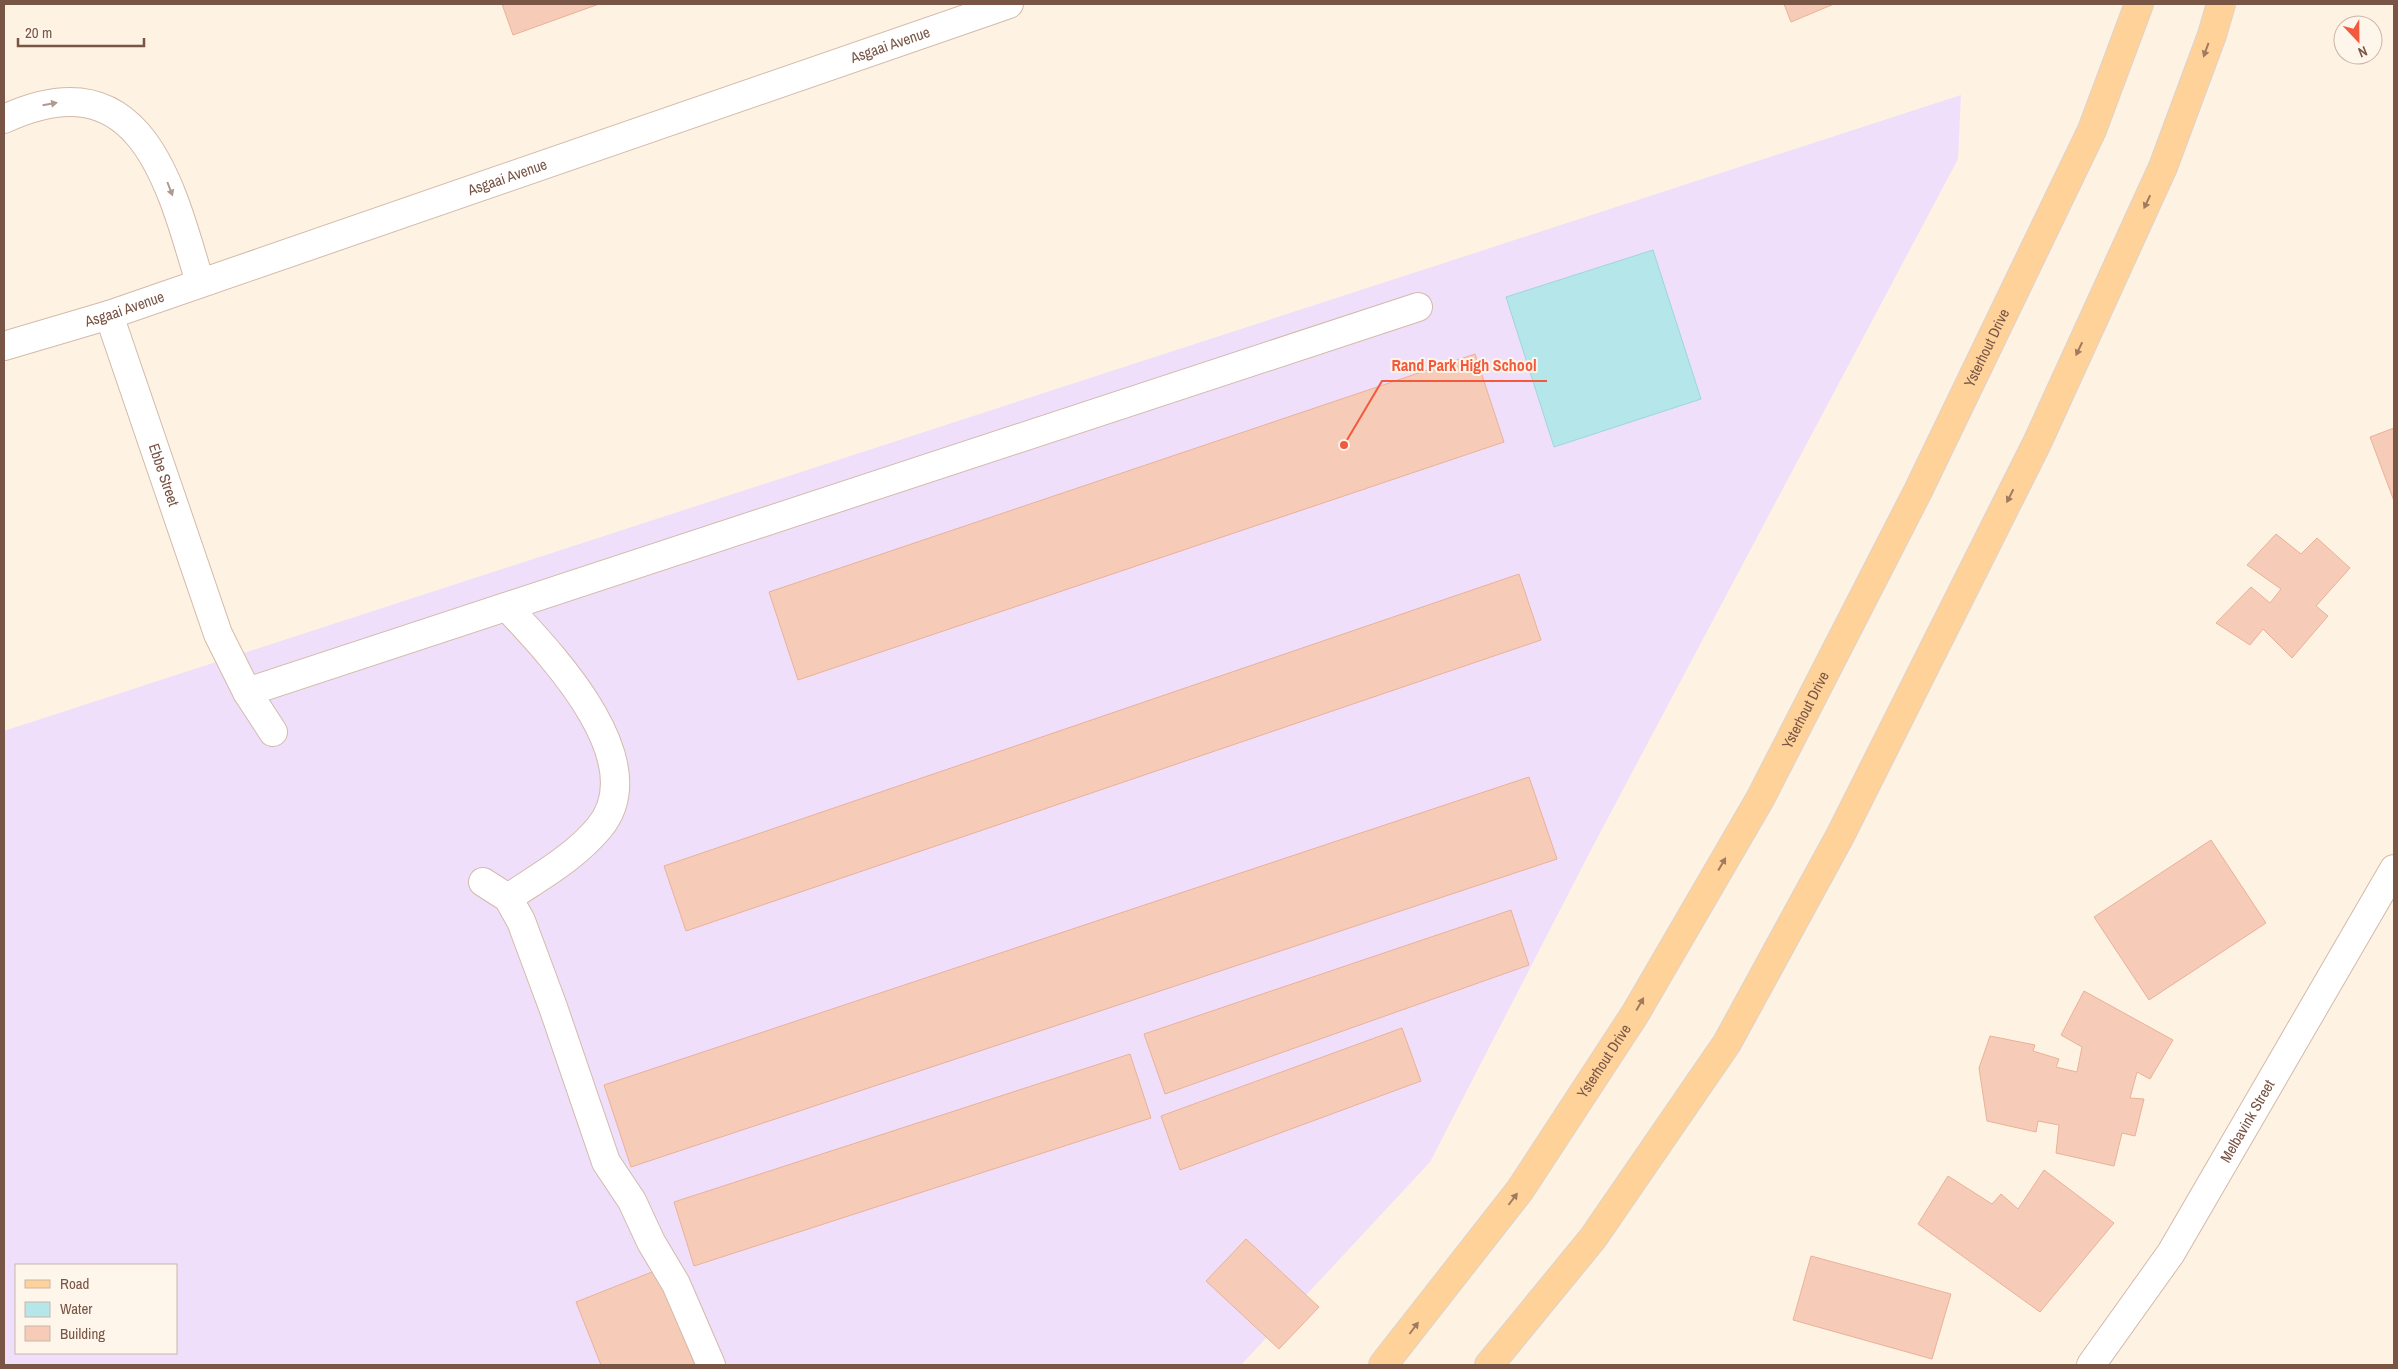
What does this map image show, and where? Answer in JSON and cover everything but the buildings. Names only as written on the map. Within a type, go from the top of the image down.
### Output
[{"type":"main road","name":"Ysterhout Drive","points":[[1383,1365],[1520,1190],[1635,1014],[1760,799],[1918,491],[2092,130],[2139,4]]},
{"type":"main road","points":[[1490,1365],[1593,1238],[1727,1043],[1835,845],[2037,443],[2163,167],[2212,35],[2221,4]]},
{"type":"street","name":"Asgaai Avenue","points":[[4,346],[109,315],[998,6]]},
{"type":"street","points":[[4,119],[27,108],[71,100],[113,112],[141,138],[165,176],[178,210],[200,283]]},
{"type":"street","points":[[247,692],[1418,307]]},
{"type":"street","name":"Ebbe Street","points":[[109,315],[218,634],[247,692],[273,732]]},
{"type":"street","points":[[506,607],[548,652],[587,703],[600,726],[614,777],[613,801],[600,828],[570,856],[508,898]]},
{"type":"street","name":"Melbavink Street","points":[[2091,1365],[2171,1253],[2394,869]]},
{"type":"street","points":[[482,882],[508,898],[521,921],[606,1162],[632,1201],[651,1242],[676,1284],[711,1365]]},
{"type":"shaded area","points":[[1961,95],[1958,159],[1593,846],[1430,1162],[1241,1365],[4,1365],[4,731]]},
{"type":"water","points":[[1653,250],[1701,399],[1554,447],[1506,297]]},
{"type":"place","name":"Rand Park High School","points":[[1344,445]]}]
